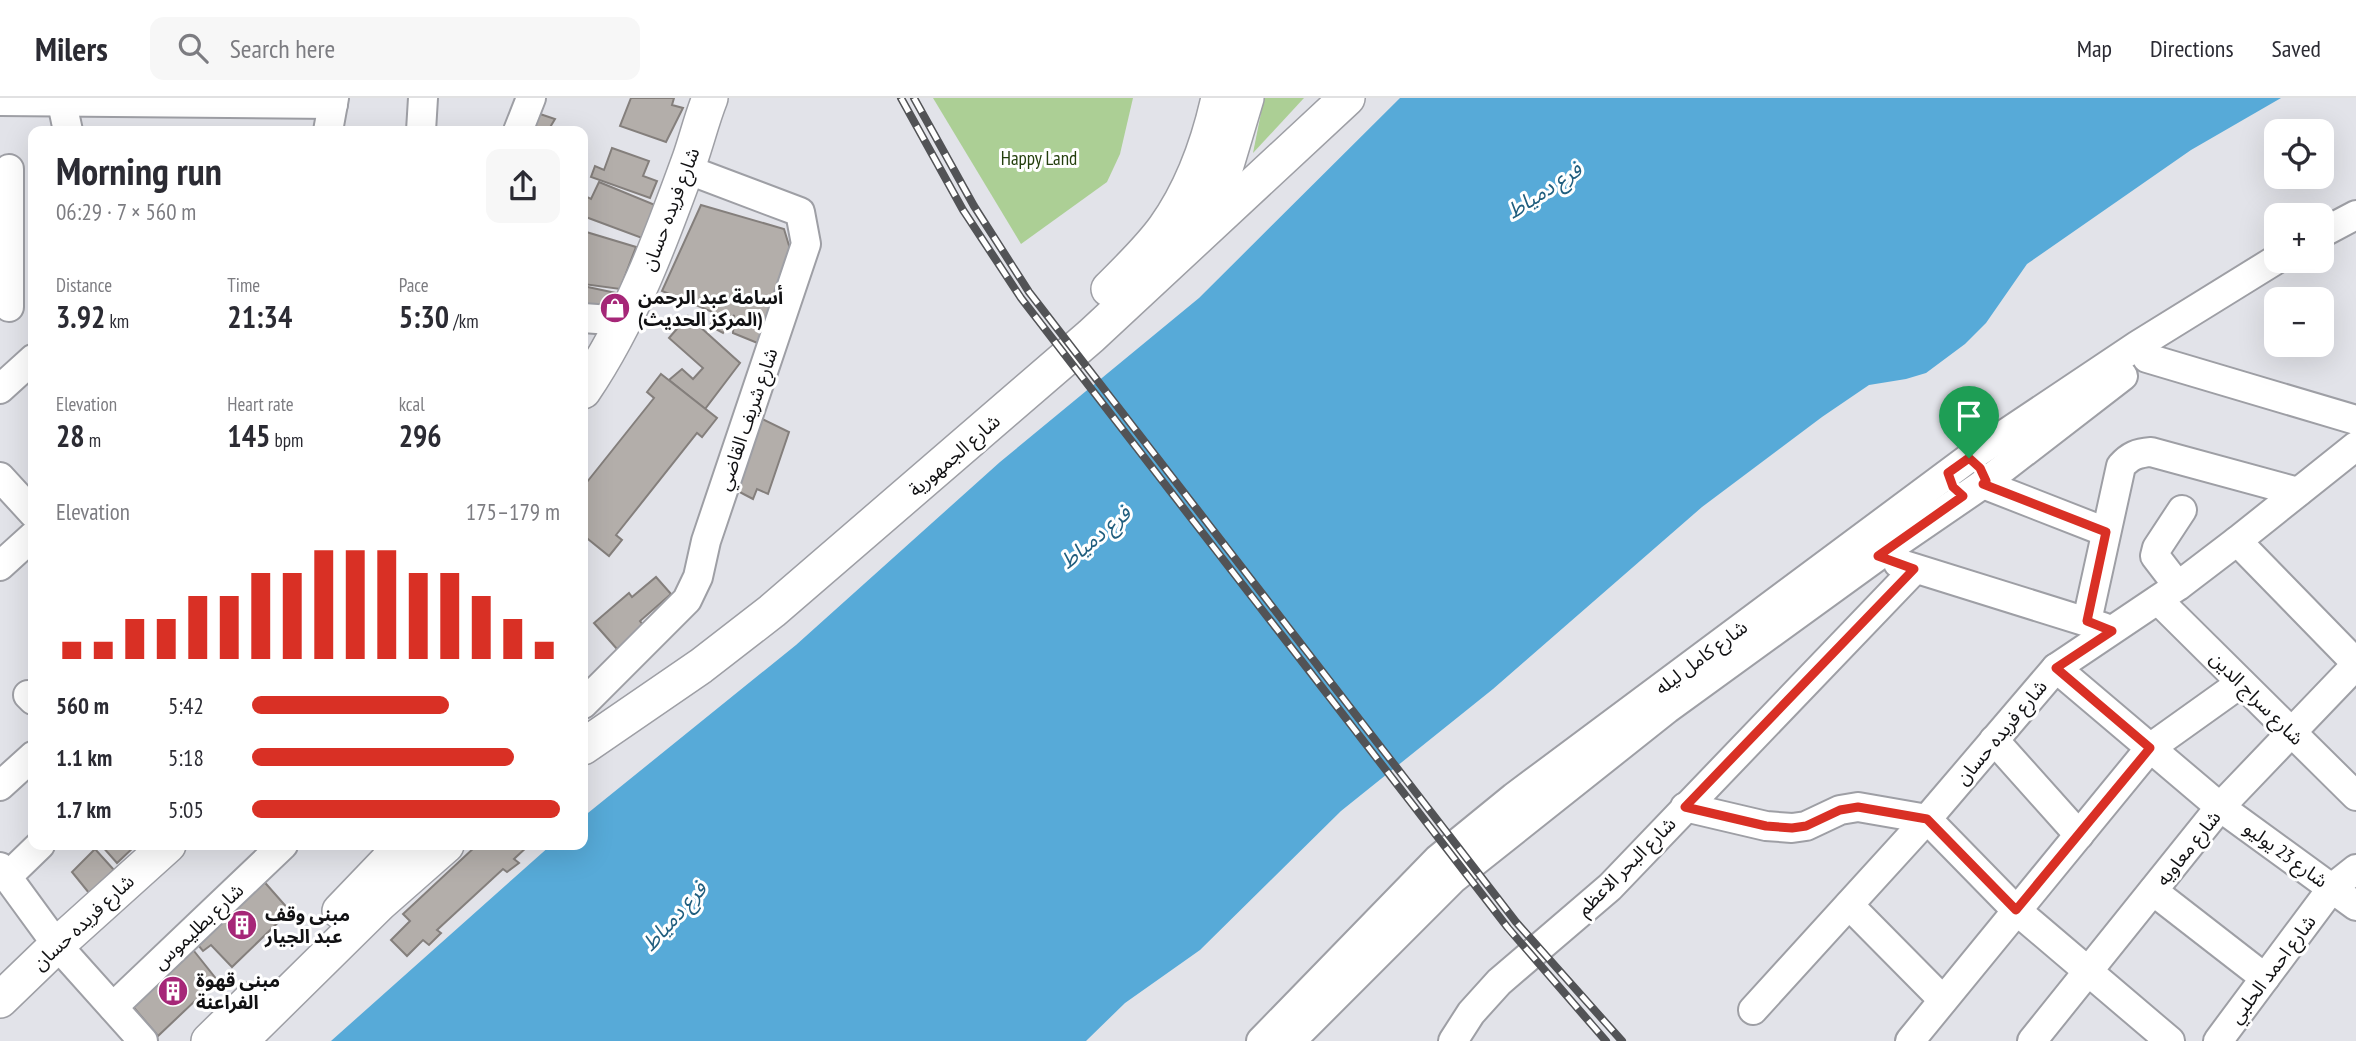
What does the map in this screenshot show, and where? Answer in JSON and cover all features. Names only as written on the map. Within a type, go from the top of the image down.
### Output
[{"type":"main road","name":"شارع فريده حسان","points":[[588,382],[624,321],[668,220],[710,98]]},
{"type":"main road","name":"شارع الجمهورية","points":[[588,721],[672,663],[760,596],[1078,321],[1165,228],[1201,159],[1219,98]]},
{"type":"main road","name":"شارع الجمهورية","points":[[588,744],[701,666],[772,611],[1091,336],[1197,236],[1226,165],[1246,98]]},
{"type":"main road","points":[[1197,236],[1347,98]]},
{"type":"main road","name":"شارع فريده حسان","points":[[0,1000],[162,850]]},
{"type":"main road","points":[[240,1041],[380,903],[440,850]]},
{"type":"main road","points":[[209,1041],[330,922],[387,851]]},
{"type":"street","points":[[421,126],[423,98]]},
{"type":"street","points":[[520,126],[531,98]]},
{"type":"street","points":[[62,100],[67,126]]},
{"type":"street","points":[[0,101],[62,100],[335,119]]},
{"type":"street","points":[[14,169],[14,307]]},
{"type":"street","name":"شارع شريف القاضي","points":[[588,699],[687,600],[698,577],[705,541],[806,244],[800,212],[686,169]]},
{"type":"street","points":[[2334,227],[2356,215]]},
{"type":"street","name":"شارع كامل ليله","points":[[1291,1041],[1453,879],[1667,709],[1878,556],[1970,479],[2178,320],[2264,266]]},
{"type":"street","points":[[588,318],[624,321]]},
{"type":"street","name":"شارع كامل ليله","points":[[1261,1041],[1438,859],[1525,788],[2147,358],[2168,336],[2178,320]]},
{"type":"street","points":[[2147,358],[2356,420]]},
{"type":"street","points":[[0,389],[28,364]]},
{"type":"street","points":[[1878,556],[2099,626],[2106,532],[2121,466],[2129,457],[2151,452],[2298,492]]},
{"type":"street","name":"شارع فريده حسان","points":[[1753,1010],[1927,819],[2056,668],[2099,626],[2168,593],[2298,492],[2353,455]]},
{"type":"street","points":[[0,477],[28,508]]},
{"type":"street","points":[[1970,479],[2106,532]]},
{"type":"street","name":"شارع سراج الدين","points":[[2182,510],[2155,552],[2168,593],[2241,683],[2356,796]]},
{"type":"street","points":[[0,566],[28,541]]},
{"type":"street","points":[[2237,541],[2356,664]]},
{"type":"street","name":"شارع البحر الاعظم","points":[[1453,1041],[1471,1013],[1499,982],[1610,887],[1914,569]]},
{"type":"street","name":"شارع معاويه","points":[[2032,1041],[2220,807],[2356,664]]},
{"type":"street","name":"شارع 23 يوليو","points":[[2056,668],[2220,807],[2356,906]]},
{"type":"street","points":[[1910,1041],[2150,748],[2241,683]]},
{"type":"street","points":[[1994,740],[2079,835]]},
{"type":"street","points":[[0,786],[28,761]]},
{"type":"street","points":[[1685,807],[1766,826],[1792,828],[1806,826],[1840,810],[1858,807],[1927,819],[2016,910],[2170,1041]]},
{"type":"street","points":[[33,850],[4,872],[57,945],[143,1041]]},
{"type":"street","name":"شارع بطليموس","points":[[113,1007],[278,850]]},
{"type":"street","name":"شارع احمد الحلبي","points":[[2218,1041],[2332,888],[2356,869]]},
{"type":"street","points":[[2153,891],[2265,978]]},
{"type":"street","points":[[1849,905],[1943,1000]]},
{"type":"green space","name":"Happy Land","points":[[933,98],[1133,98],[1120,154],[1107,182],[1021,244]]},
{"type":"green space","points":[[1264,98],[1304,98],[1253,153]]},
{"type":"water","name":"فرع دمياط","points":[[1400,98],[2281,98],[2191,150],[2027,264],[1986,323],[1965,344],[1926,373],[1869,385],[1702,507],[1493,689],[1341,811],[1200,950],[1125,1003],[1086,1041],[331,1041],[545,850],[588,850],[588,813],[796,645],[1000,462],[1199,298]]},
{"type":"building","points":[[631,98],[674,98],[672,105],[683,108],[666,142],[620,126]]},
{"type":"building","points":[[540,114],[555,119],[551,126],[534,126]]},
{"type":"building","points":[[612,148],[649,161],[643,176],[657,181],[650,198],[591,177],[595,166],[604,170]]},
{"type":"building","points":[[599,182],[655,205],[642,238],[588,218],[588,198],[591,199]]},
{"type":"building","points":[[701,205],[784,229],[794,262],[765,346],[733,333],[734,315],[723,333],[710,326],[715,313],[662,291]]},
{"type":"building","points":[[588,233],[636,247],[620,289],[588,285]]},
{"type":"building","points":[[588,287],[616,293],[606,320],[588,318]]},
{"type":"building","points":[[688,316],[740,363],[705,409],[669,380],[682,369],[693,379],[703,368],[669,338]]},
{"type":"building","points":[[661,374],[717,418],[702,437],[697,433],[616,535],[622,540],[609,556],[588,539],[588,481],[654,398],[647,392]]},
{"type":"building","points":[[756,416],[789,432],[768,494],[757,489],[753,499],[730,487]]},
{"type":"building","points":[[656,577],[671,594],[640,621],[644,626],[617,649],[594,623],[629,593],[632,597]]},
{"type":"building","points":[[94,850],[114,870],[89,893],[72,872]]},
{"type":"building","points":[[105,850],[131,850],[117,863]]},
{"type":"building","points":[[472,850],[524,850],[514,859],[519,863],[507,872],[503,869],[437,930],[441,933],[429,945],[423,940],[407,956],[391,940],[410,921],[403,914]]},
{"type":"building","name":"مبنى وقف عبد الجيار","points":[[260,877],[290,911],[232,967],[211,945],[203,951],[193,939]]},
{"type":"building","name":"مبنى قهوة الفراعنة","points":[[190,946],[217,980],[158,1036],[129,1002]]},
{"type":"railway","points":[[901,98],[963,210],[1021,298],[1508,928],[1606,1041]]},
{"type":"railway","points":[[914,98],[974,206],[1029,292],[1516,922],[1622,1041]]},
{"type":"place","name":"أسامة عبد الرحمن (المركز الحديث)","points":[[615,308]]},
{"type":"place","name":"مبنى وقف عبد الجيار","points":[[242,925]]},
{"type":"place","name":"مبنى قهوة الفراعنة","points":[[173,991]]},
{"type":"route","points":[[1969,458],[1984,474],[1986,481],[1983,484],[2106,532],[2087,621],[2112,631],[2056,668],[2150,748],[2016,910],[1927,819],[1858,807],[1840,810],[1806,826],[1792,828],[1766,826],[1685,807],[1914,569],[1878,556],[1963,496],[1953,487],[1948,473],[1969,458]]}]
